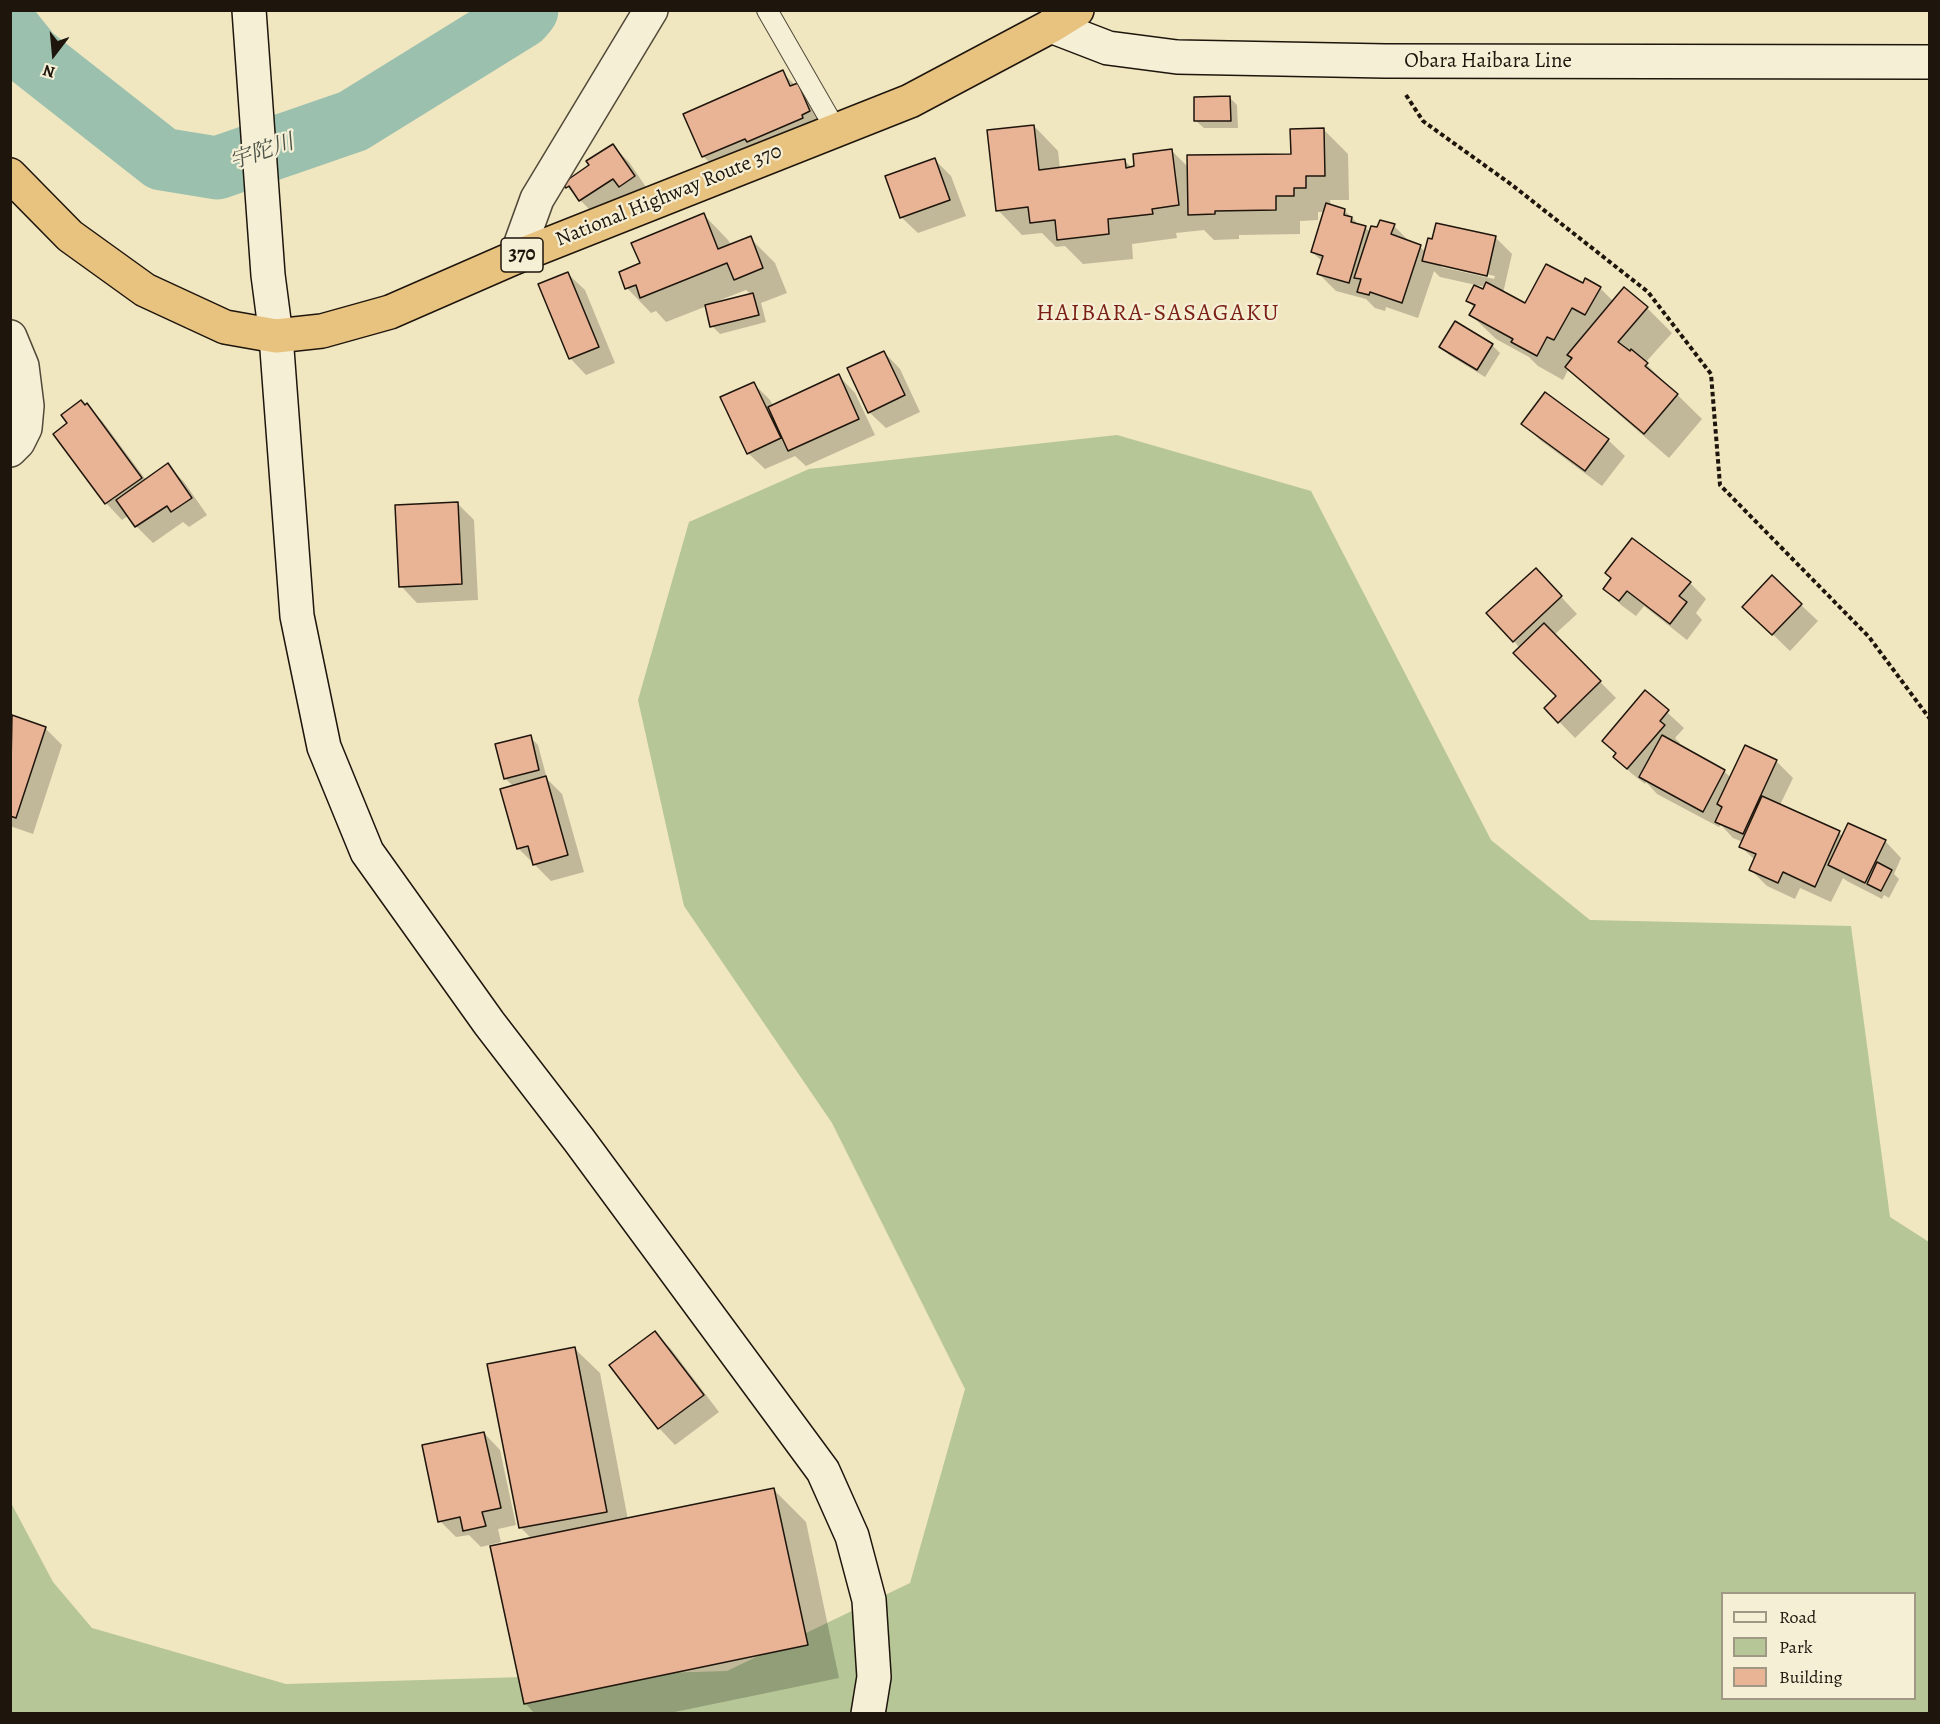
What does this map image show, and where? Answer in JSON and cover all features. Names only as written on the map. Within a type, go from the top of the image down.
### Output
[{"type":"highway","name":"National Highway Route 370","points":[[10,175],[70,236],[145,290],[225,327],[276,336],[322,331],[390,312],[516,258],[910,101],[1064,18]]},
{"type":"street","points":[[249,10],[268,275],[276,336],[297,616],[324,747],[367,852],[489,1023],[579,1140],[823,1471],[852,1536],[869,1600],[874,1677],[868,1713]]},
{"type":"street","points":[[516,258],[537,199],[651,10]]},
{"type":"street","name":"Obara Haibara Line","points":[[1064,18],[1108,48],[1177,57],[1385,62],[1929,62]]},
{"type":"street","points":[[10,337],[22,366],[27,406],[25,428],[18,442],[10,450]]},
{"type":"lane","points":[[767,10],[836,130]]},
{"type":"path","points":[[1385,62],[1423,121],[1512,185],[1648,292],[1711,374],[1720,485],[1869,637],[1929,719]]},
{"type":"green space","points":[[1117,435],[1311,491],[1491,840],[1590,920],[1851,926],[1890,1217],[1929,1242],[1929,1713],[11,1713],[10,1501],[53,1582],[92,1628],[286,1684],[727,1671],[910,1583],[965,1389],[832,1123],[684,906],[638,700],[689,522],[809,469]]},
{"type":"building","points":[[783,70],[790,86],[798,83],[810,111],[802,115],[803,118],[747,142],[745,139],[702,157],[683,114]]},
{"type":"building","points":[[1230,96],[1231,121],[1194,121],[1194,97]]},
{"type":"building","points":[[1034,125],[1039,170],[1125,159],[1126,168],[1134,166],[1133,154],[1172,149],[1179,205],[1152,209],[1153,214],[1108,219],[1109,234],[1057,240],[1055,220],[1030,223],[1028,207],[996,211],[987,130]]},
{"type":"building","points":[[1324,128],[1325,176],[1306,176],[1306,188],[1294,188],[1294,196],[1276,196],[1276,210],[1215,211],[1215,214],[1188,215],[1187,155],[1291,154],[1290,129]]},
{"type":"building","points":[[613,144],[635,176],[619,187],[613,179],[579,201],[569,186],[566,188],[563,183],[589,165],[586,161]]},
{"type":"building","points":[[935,158],[950,200],[900,218],[885,176]]},
{"type":"building","points":[[1326,203],[1345,209],[1344,215],[1352,217],[1351,222],[1366,226],[1349,283],[1317,274],[1323,256],[1311,252]]},
{"type":"building","points":[[704,213],[718,249],[751,236],[763,268],[734,280],[727,263],[640,298],[636,285],[625,289],[619,272],[640,263],[631,243]]},
{"type":"building","points":[[1380,220],[1395,224],[1391,234],[1421,245],[1402,303],[1370,292],[1369,295],[1357,292],[1361,279],[1354,278],[1371,226],[1377,227]]},
{"type":"building","points":[[1436,223],[1496,236],[1487,276],[1422,261],[1428,238],[1432,239]]},
{"type":"building","points":[[1546,264],[1583,283],[1585,278],[1601,287],[1585,315],[1572,308],[1554,340],[1547,337],[1537,356],[1511,342],[1513,339],[1469,315],[1475,305],[1466,301],[1474,285],[1483,289],[1486,282],[1525,303]]},
{"type":"building","points":[[568,272],[599,347],[569,359],[538,284]]},
{"type":"building","points":[[1624,287],[1648,307],[1618,342],[1648,363],[1645,366],[1678,394],[1644,434],[1565,367],[1572,358],[1567,355]]},
{"type":"building","points":[[753,293],[759,315],[710,327],[705,305]]},
{"type":"building","points":[[1455,321],[1493,344],[1477,370],[1439,347]]},
{"type":"building","points":[[884,351],[905,395],[868,413],[847,368]]},
{"type":"building","points":[[839,374],[859,419],[788,451],[768,407]]},
{"type":"building","points":[[754,382],[781,438],[747,454],[720,397]]},
{"type":"building","points":[[1545,392],[1609,439],[1585,471],[1521,424]]},
{"type":"building","points":[[81,400],[85,405],[87,403],[142,478],[105,504],[53,434],[67,423],[61,415]]},
{"type":"building","points":[[168,463],[192,498],[171,512],[167,506],[135,527],[116,500]]},
{"type":"building","points":[[458,502],[462,584],[399,587],[395,505]]},
{"type":"building","points":[[1632,538],[1691,582],[1679,596],[1687,602],[1670,624],[1627,591],[1619,601],[1603,589],[1611,578],[1605,573]]},
{"type":"building","points":[[1536,568],[1562,596],[1513,642],[1486,613]]},
{"type":"building","points":[[1772,575],[1802,604],[1772,635],[1742,607]]},
{"type":"building","points":[[1544,623],[1601,681],[1558,723],[1544,708],[1556,696],[1513,653]]},
{"type":"building","points":[[1645,690],[1669,710],[1660,721],[1665,725],[1627,769],[1613,757],[1616,753],[1602,741]]},
{"type":"building","points":[[12,715],[46,727],[16,818],[10,816]]},
{"type":"building","points":[[531,735],[539,770],[504,779],[495,744]]},
{"type":"building","points":[[1662,735],[1725,770],[1703,812],[1639,777]]},
{"type":"building","points":[[1745,745],[1777,760],[1743,834],[1715,822],[1722,807],[1717,804]]},
{"type":"building","points":[[546,776],[568,855],[533,865],[528,846],[517,849],[500,789]]},
{"type":"building","points":[[1762,796],[1840,831],[1815,887],[1783,872],[1778,883],[1749,870],[1756,854],[1739,847]]},
{"type":"building","points":[[1848,823],[1886,840],[1865,883],[1828,865]]},
{"type":"building","points":[[1877,862],[1892,870],[1881,891],[1867,884]]},
{"type":"building","points":[[655,1331],[704,1395],[658,1429],[609,1365]]},
{"type":"building","points":[[575,1347],[607,1512],[519,1528],[487,1364]]},
{"type":"building","points":[[484,1432],[501,1508],[482,1512],[486,1526],[463,1531],[460,1517],[438,1522],[422,1445]]},
{"type":"building","points":[[774,1488],[808,1645],[524,1704],[490,1546]]},
{"type":"waterway","name":"宇陀川","points":[[10,30],[31,56],[162,159],[217,168],[353,121],[521,17],[527,10]]},
{"type":"district","name":"HAIBARA-SASAGAKU","points":[[1158,314]]}]
